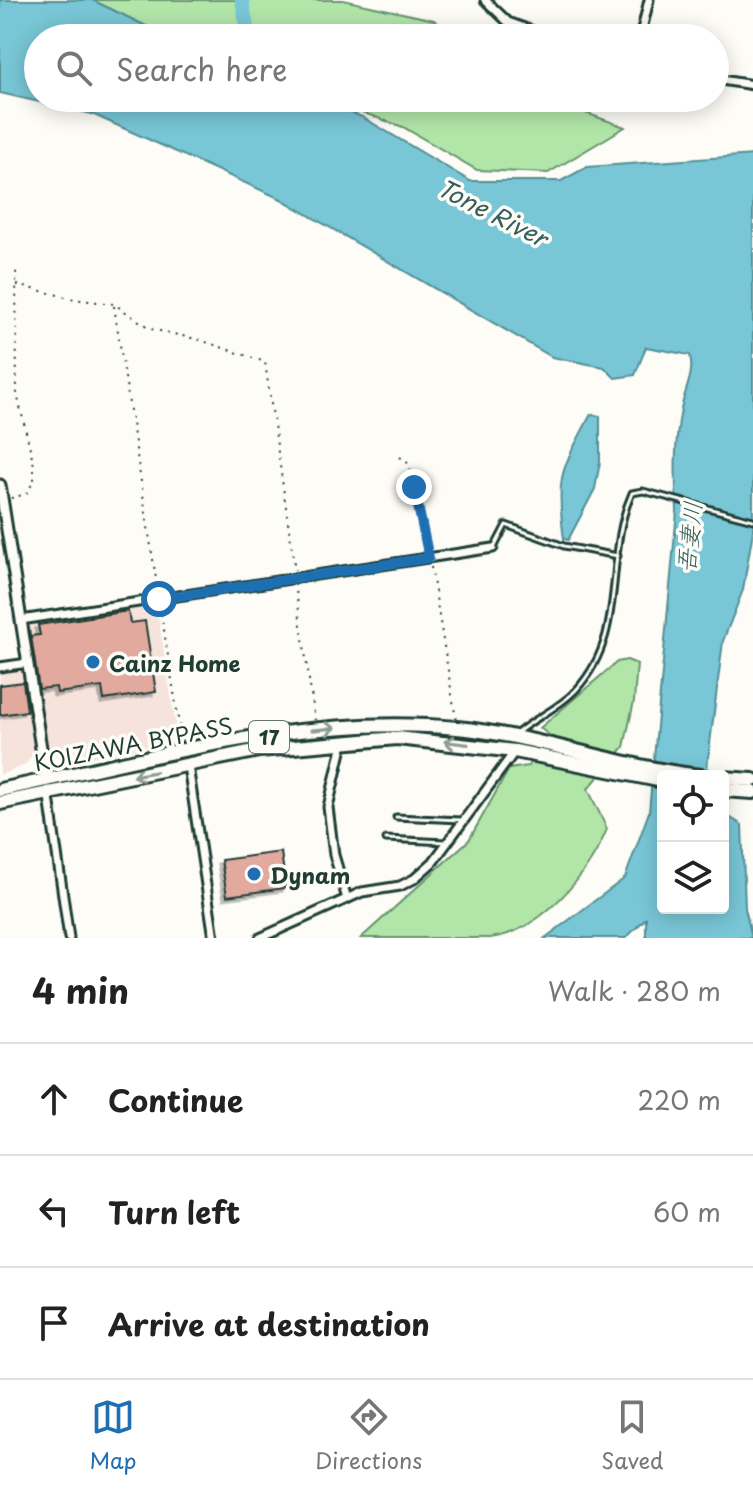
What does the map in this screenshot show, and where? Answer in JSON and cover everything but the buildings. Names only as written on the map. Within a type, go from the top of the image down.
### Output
[{"type":"highway","name":"KOIZAWA BYPASS","points":[[0,803],[47,787],[183,751],[316,729],[394,724],[513,736],[537,749],[657,779]]},
{"type":"highway","name":"KOIZAWA BYPASS","points":[[0,790],[47,787],[188,766],[259,750],[343,741],[411,739],[515,751],[537,749],[665,770]]},
{"type":"highway","points":[[729,778],[753,780]]},
{"type":"highway","points":[[729,790],[753,792]]},
{"type":"street","points":[[485,0],[514,24]]},
{"type":"street","points":[[643,24],[649,0]]},
{"type":"street","points":[[729,81],[753,85]]},
{"type":"street","points":[[0,485],[69,938]]},
{"type":"street","points":[[21,620],[493,548]]},
{"type":"street","points":[[0,667],[28,663]]},
{"type":"street","points":[[343,741],[329,817],[334,855],[347,899]]},
{"type":"street","points":[[260,938],[362,892],[400,886],[414,879],[448,842],[515,751]]},
{"type":"street","points":[[188,766],[214,938]]},
{"type":"lane","points":[[513,736],[552,712],[576,689],[596,663],[608,633],[618,556],[629,500],[636,490],[753,520]]},
{"type":"lane","points":[[493,548],[506,525],[564,546],[618,556]]},
{"type":"lane","points":[[396,817],[465,820]]},
{"type":"lane","points":[[386,839],[448,842]]},
{"type":"path","points":[[3,501],[26,494],[34,481],[33,454],[17,394],[16,268]]},
{"type":"path","points":[[17,285],[74,299],[114,304],[151,329],[200,340],[265,362],[296,560],[294,579],[316,729]]},
{"type":"path","points":[[114,304],[183,751]]},
{"type":"path","points":[[400,457],[409,464],[429,558],[457,728]]},
{"type":"shaded area","points":[[156,602],[178,741],[65,762],[47,749],[27,625]]},
{"type":"shaded area","points":[[19,667],[25,671],[35,751],[25,765],[0,775],[0,670]]},
{"type":"green space","points":[[92,0],[343,0],[434,20],[439,24],[142,24]]},
{"type":"green space","points":[[361,112],[583,112],[625,127],[548,173],[477,170],[403,127]]},
{"type":"green space","points":[[627,660],[637,664],[634,701],[624,747],[588,789],[607,829],[576,882],[561,898],[527,925],[490,938],[361,938],[469,840],[509,769],[528,766],[549,735],[540,728],[617,662]]},
{"type":"water","points":[[0,0],[92,0],[142,24],[24,24],[24,98],[0,93]]},
{"type":"water","points":[[83,112],[350,112],[470,181],[561,181],[587,167],[753,155],[753,531],[743,590],[723,641],[708,770],[657,770],[657,914],[729,914],[729,817],[742,825],[745,908],[752,938],[646,938],[646,918],[626,938],[545,938],[625,878],[649,812],[677,511],[677,435],[690,376],[690,355],[646,347],[635,375],[615,378],[604,367],[552,357],[281,199]]},
{"type":"water","points":[[591,414],[600,416],[600,462],[595,489],[568,540],[564,539],[560,500],[563,473]]},
{"type":"waterway","points":[[242,0],[246,24]]},
{"type":"place","name":"Cainz Home","points":[[93,662]]},
{"type":"place","name":"Dynam","points":[[254,874]]},
{"type":"route","points":[[159,599],[429,558],[414,487]]},
{"type":"water label","name":"Tone River","points":[[493,212]]},
{"type":"water label","name":"吾妻川","points":[[688,537]]}]
